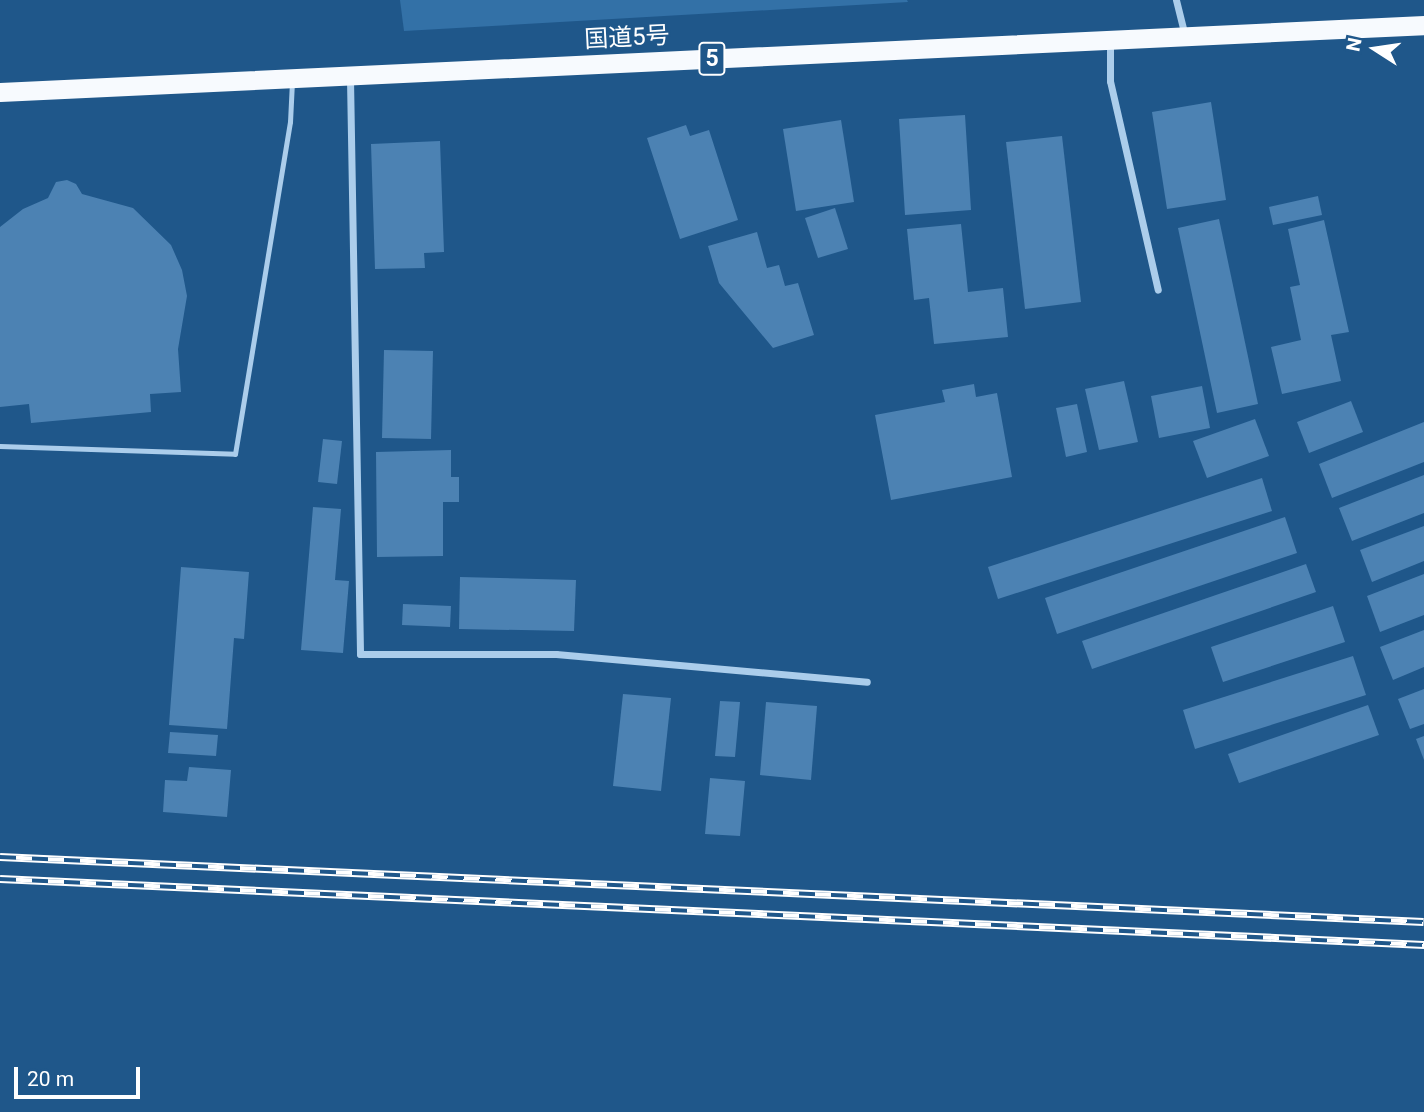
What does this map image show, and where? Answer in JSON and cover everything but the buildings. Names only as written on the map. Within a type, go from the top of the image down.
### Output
[{"type":"highway","name":"国道5号","points":[[0,92],[1424,25]]},
{"type":"street","points":[[1176,0],[1185,37]]},
{"type":"street","points":[[1110,40],[1110,81],[1158,290]]},
{"type":"street","points":[[350,75],[360,654],[556,654],[867,682]]},
{"type":"lane","points":[[0,446],[235,454],[289,121],[292,78]]},
{"type":"shaded area","points":[[400,0],[907,0],[908,2],[404,31]]},
{"type":"railway","points":[[0,857],[1424,922]]},
{"type":"railway","points":[[0,879],[1424,945]]}]
